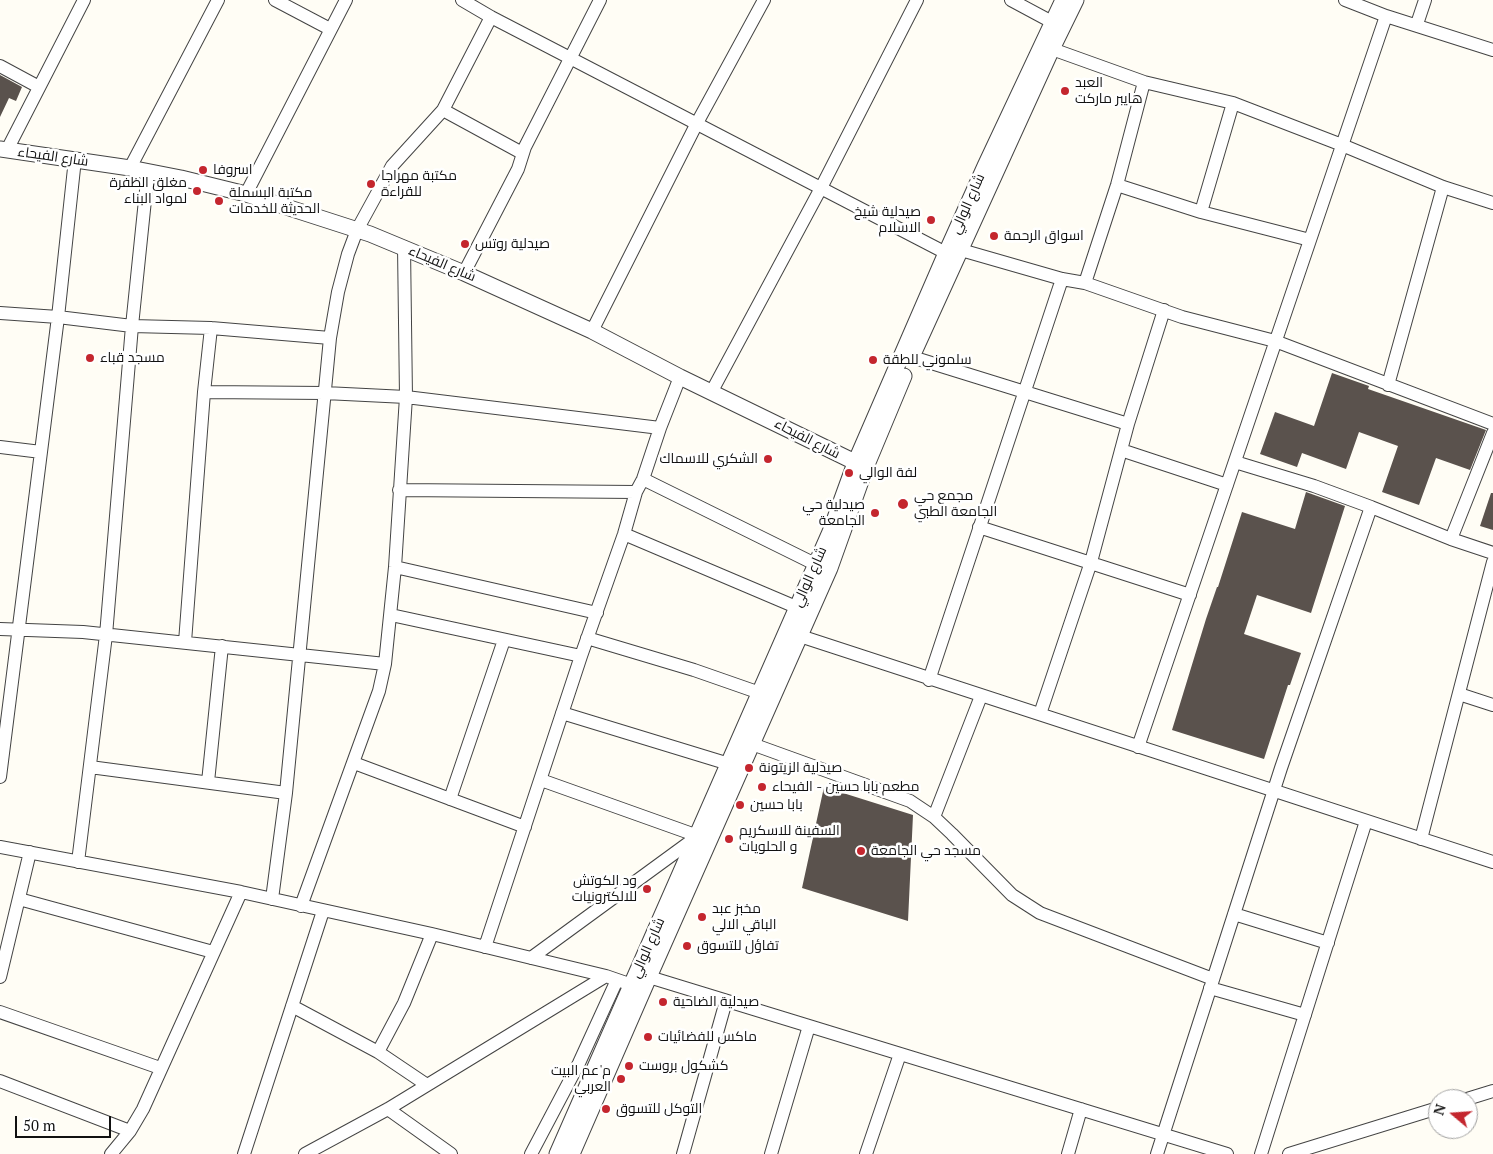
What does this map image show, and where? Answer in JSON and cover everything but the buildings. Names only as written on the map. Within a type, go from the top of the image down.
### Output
[{"type":"street","points":[[3,150],[39,87],[84,0]]},
{"type":"street","points":[[130,168],[218,0]]},
{"type":"street","points":[[275,0],[330,29]]},
{"type":"street","points":[[246,194],[346,0]]},
{"type":"street","points":[[465,0],[491,17],[821,188],[954,251],[1085,283],[1182,317],[1275,341],[1493,424]]},
{"type":"street","points":[[464,272],[518,169],[522,154],[600,0]]},
{"type":"street","points":[[592,331],[698,123],[764,0]]},
{"type":"street","points":[[712,391],[821,188],[917,0]]},
{"type":"street","points":[[1011,0],[1052,22]]},
{"type":"street","name":"شارع الوالي","points":[[557,1154],[698,836],[796,607],[912,357],[989,157],[1062,0]]},
{"type":"street","name":"شارع الوالي","points":[[572,1154],[834,560],[861,465],[954,251],[1076,0]]},
{"type":"street","points":[[1345,0],[1386,16],[1417,24],[1493,50]]},
{"type":"street","points":[[1417,24],[1425,0]]},
{"type":"street","points":[[1138,747],[1386,16]]},
{"type":"street","points":[[272,899],[286,793],[330,338],[338,292],[348,254],[357,230],[392,166],[443,110],[491,17]]},
{"type":"street","points":[[1052,49],[1144,82],[1232,103],[1342,145],[1443,187],[1493,204]]},
{"type":"street","points":[[0,66],[39,87]]},
{"type":"street","points":[[1085,283],[1117,184],[1144,82]]},
{"type":"street","points":[[1201,212],[1232,103]]},
{"type":"street","points":[[443,110],[522,154]]},
{"type":"street","name":"شارع الفيحاء","points":[[3,150],[148,171],[246,194],[404,247],[464,272],[592,331],[680,377],[861,465]]},
{"type":"street","points":[[0,777],[3,727],[18,631],[58,317],[75,159]]},
{"type":"street","points":[[78,862],[106,635],[132,326],[148,171]]},
{"type":"street","points":[[1117,184],[1201,212],[1310,240]]},
{"type":"street","points":[[1388,385],[1443,187]]},
{"type":"street","points":[[301,906],[379,691],[385,664],[395,566],[406,397],[404,247]]},
{"type":"street","points":[[929,680],[1062,278]]},
{"type":"street","points":[[1040,714],[1091,562],[1128,424],[1164,310]]},
{"type":"street","points":[[0,313],[58,317],[132,326],[211,328],[330,338]]},
{"type":"street","points":[[185,642],[204,392],[211,328]]},
{"type":"street","points":[[912,357],[1128,424]]},
{"type":"street","points":[[485,947],[587,638],[624,534],[636,492],[643,479],[680,377]]},
{"type":"street","points":[[204,392],[325,393],[406,397],[660,428]]},
{"type":"street","points":[[1451,539],[1493,432]]},
{"type":"street","points":[[0,448],[40,452]]},
{"type":"street","points":[[1121,450],[1227,485]]},
{"type":"street","points":[[1236,462],[1314,486],[1451,539],[1493,553]]},
{"type":"street","points":[[643,479],[816,564]]},
{"type":"street","points":[[399,490],[636,492]]},
{"type":"street","points":[[1157,1154],[1274,790],[1371,508]]},
{"type":"street","points":[[979,526],[1190,595]]},
{"type":"street","points":[[624,534],[796,607]]},
{"type":"street","points":[[1421,839],[1493,562]]},
{"type":"street","points":[[395,566],[597,613]]},
{"type":"street","points":[[391,615],[581,656]]},
{"type":"street","points":[[0,629],[83,632],[385,664]]},
{"type":"street","points":[[800,636],[929,680],[1040,714],[1493,862]]},
{"type":"street","points":[[587,638],[694,670],[760,693]]},
{"type":"street","points":[[450,799],[504,640]]},
{"type":"street","points":[[208,782],[222,646]]},
{"type":"street","points":[[1459,694],[1493,705]]},
{"type":"street","points":[[934,817],[980,696]]},
{"type":"street","points":[[562,713],[729,764]]},
{"type":"street","points":[[752,744],[910,801],[934,817],[1012,895],[1040,912],[1211,983],[1305,1015]]},
{"type":"street","points":[[354,763],[525,827]]},
{"type":"street","points":[[90,767],[286,793]]},
{"type":"street","points":[[541,780],[698,836]]},
{"type":"street","points":[[1261,1154],[1366,821]]},
{"type":"street","points":[[531,958],[698,836]]},
{"type":"street","points":[[0,847],[241,892],[432,934],[611,978],[632,985]]},
{"type":"street","points":[[0,977],[30,852]]},
{"type":"street","points":[[111,1154],[130,1131],[143,1109],[241,892]]},
{"type":"street","points":[[19,899],[213,952]]},
{"type":"street","points":[[244,1154],[322,911]]},
{"type":"street","points":[[1234,914],[1328,943]]},
{"type":"street","points":[[378,1052],[404,1003],[432,934]]},
{"type":"street","points":[[649,977],[1227,1154]]},
{"type":"street","points":[[306,1154],[388,1109],[611,978]]},
{"type":"street","points":[[531,1154],[579,1063],[611,978]]},
{"type":"street","points":[[682,1154],[726,1001]]},
{"type":"street","points":[[292,1006],[378,1052],[427,1085]]},
{"type":"street","points":[[0,1012],[160,1068]]},
{"type":"street","points":[[771,1154],[808,1026]]},
{"type":"street","points":[[866,1154],[900,1054]]},
{"type":"street","points":[[0,1081],[130,1131]]},
{"type":"street","points":[[1478,1096],[1493,1092]]},
{"type":"street","points":[[388,1109],[438,1150],[451,1154]]},
{"type":"street","points":[[1068,1154],[1081,1109]]},
{"type":"street","points":[[1289,1154],[1428,1111]]},
{"type":"place","name":"العبد هايبر ماركت","points":[[1065,91]]},
{"type":"place","name":"اسروفا","points":[[203,170]]},
{"type":"place","name":"مكتبة مهراجا للقراءة","points":[[371,184]]},
{"type":"place","name":"مغلق الظفرة لمواد البناء","points":[[197,191]]},
{"type":"place","name":"مكتبة البسملة الحديثة للخدمات","points":[[219,201]]},
{"type":"place","name":"صيدلية شيخ الاسلام","points":[[931,220]]},
{"type":"place","name":"اسواق الرحمة","points":[[994,236]]},
{"type":"place","name":"صيدلية روتس","points":[[465,244]]},
{"type":"place","name":"مسجد قباء","points":[[90,358]]},
{"type":"place","name":"سلموني للطقة","points":[[873,360]]},
{"type":"place","name":"الشكري للاسماك","points":[[768,459]]},
{"type":"place","name":"لفة الوالي","points":[[849,473]]},
{"type":"place","name":"مجمع حي الجامعة الطبي","points":[[903,504]]},
{"type":"place","name":"صيدلية حي الجامعة","points":[[875,513]]},
{"type":"place","name":"صيدلية الزيتونة","points":[[749,768]]},
{"type":"place","name":"مطعم بابا حسين - الفيحاء","points":[[762,787]]},
{"type":"place","name":"بابا حسين","points":[[740,805]]},
{"type":"place","name":"السفينة للاسكريم و الحلويات","points":[[729,839]]},
{"type":"place","name":"مسجد حي الجامعة","points":[[861,851]]},
{"type":"place","name":"ود الكوتش للالكترونيات","points":[[647,889]]},
{"type":"place","name":"مخبز عبد الباقي الالي","points":[[702,917]]},
{"type":"place","name":"تفاؤل للتسوق","points":[[687,946]]},
{"type":"place","name":"صيدلية الضاحية","points":[[663,1002]]},
{"type":"place","name":"ماكس للفضائيات","points":[[648,1037]]},
{"type":"place","name":"كشكول بروست","points":[[629,1066]]},
{"type":"place","name":"م'عم البيت العربي","points":[[621,1079]]},
{"type":"place","name":"التوكل للتسوق","points":[[606,1109]]}]
